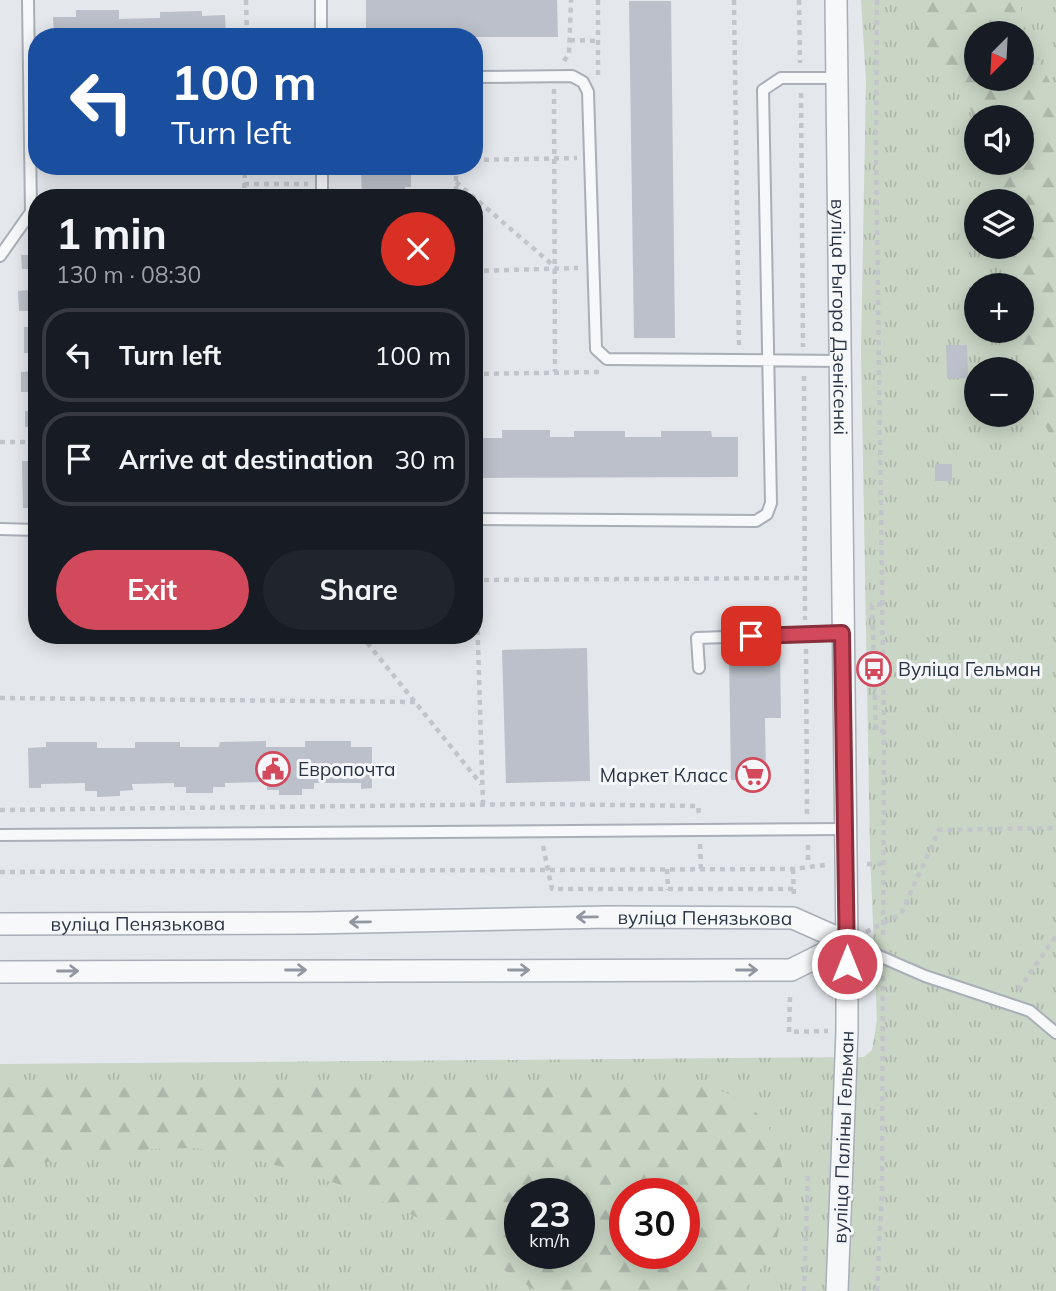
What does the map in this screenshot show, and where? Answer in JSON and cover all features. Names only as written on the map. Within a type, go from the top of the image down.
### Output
[{"type":"street","name":"вуліца Рыгора Дзенісенкі","points":[[836,0],[846,829]]},
{"type":"street","name":"вуліца Паліны Гельман","points":[[838,1291],[846,1031],[846,829]]},
{"type":"street","name":"вуліца Пенязькова","points":[[0,924],[311,923],[609,917],[793,918],[847,942]]},
{"type":"street","points":[[0,972],[791,970],[847,942]]},
{"type":"lane","points":[[28,0],[28,28]]},
{"type":"lane","points":[[320,28],[321,0]]},
{"type":"lane","points":[[483,77],[572,76],[583,82],[588,92],[596,349],[607,359],[840,361]]},
{"type":"lane","points":[[483,519],[756,520],[767,514],[771,502],[770,362],[763,90],[781,78],[838,78]]},
{"type":"lane","points":[[322,175],[322,189]]},
{"type":"lane","points":[[0,256],[28,216]]},
{"type":"lane","points":[[0,529],[28,530]]},
{"type":"lane","points":[[699,668],[697,638],[842,633]]},
{"type":"lane","points":[[0,835],[846,829]]},
{"type":"lane","points":[[847,942],[925,976],[1008,1006],[1030,1011],[1056,1033]]},
{"type":"path","points":[[246,0],[247,28]]},
{"type":"path","points":[[555,372],[554,65],[564,61],[569,54],[571,0]]},
{"type":"path","points":[[598,0],[598,80]]},
{"type":"path","points":[[734,0],[739,362]]},
{"type":"path","points":[[799,0],[808,865]]},
{"type":"path","points":[[877,0],[876,151],[885,864],[882,1191],[877,1291]]},
{"type":"path","points":[[570,40],[598,41]]},
{"type":"path","points":[[483,160],[591,158]]},
{"type":"path","points":[[244,175],[244,189]]},
{"type":"path","points":[[456,175],[456,189]]},
{"type":"path","points":[[456,182],[464,189]]},
{"type":"path","points":[[244,184],[322,184]]},
{"type":"path","points":[[483,205],[556,267]]},
{"type":"path","points":[[483,271],[592,268]]},
{"type":"path","points":[[726,348],[739,348]]},
{"type":"path","points":[[0,442],[28,442]]},
{"type":"path","points":[[483,580],[805,578]]},
{"type":"path","points":[[882,604],[872,606],[876,731],[884,731]]},
{"type":"path","points":[[368,644],[482,785]]},
{"type":"path","points":[[477,644],[483,804]]},
{"type":"path","points":[[0,698],[415,702]]},
{"type":"path","points":[[0,810],[483,804],[698,806],[701,869]]},
{"type":"path","points":[[847,942],[901,914],[939,830],[1056,828]]},
{"type":"path","points":[[862,864],[885,864]]},
{"type":"path","points":[[0,872],[793,869],[808,865],[831,865]]},
{"type":"path","points":[[547,868],[552,890],[793,889]]},
{"type":"path","points":[[667,869],[668,890]]},
{"type":"path","points":[[793,869],[794,898]]},
{"type":"path","points":[[1008,1006],[1056,936]]},
{"type":"path","points":[[790,997],[789,1032],[829,1031]]},
{"type":"path","points":[[873,1031],[882,1031]]},
{"type":"path","points":[[804,1291],[808,1174]]},
{"type":"green space","points":[[861,0],[1056,0],[1056,1291],[0,1291],[0,1064],[864,1057],[872,1050],[877,1020],[870,851],[861,350],[866,81]]},
{"type":"green space","points":[[911,0],[1020,0],[1023,21],[964,21],[964,91],[1034,91],[1034,50],[1056,93],[1056,452],[1034,405],[1034,357],[1020,357],[1020,343],[1034,343],[1034,273],[1002,273],[996,259],[1034,259],[1034,189],[981,189],[981,175],[1034,175],[1034,105],[969,105],[950,71],[923,43],[912,15]]},
{"type":"green space","points":[[662,1080],[715,1089],[735,1097],[758,1114],[775,1141],[780,1156],[783,1187],[776,1242],[757,1274],[743,1291],[536,1291],[446,1232],[396,1207],[350,1188],[241,1156],[195,1148],[152,1149],[0,1168],[0,1087]]},
{"type":"building","points":[[366,0],[557,0],[558,37],[483,37],[483,28],[366,28]]},
{"type":"building","points":[[629,1],[671,1],[675,338],[634,338]]},
{"type":"building","points":[[76,10],[119,10],[119,19],[160,18],[160,12],[202,11],[202,16],[225,15],[226,28],[54,28],[53,17],[76,17]]},
{"type":"building","points":[[361,175],[411,175],[411,187],[405,189],[362,189]]},
{"type":"building","points":[[21,255],[28,255],[28,269],[22,269]]},
{"type":"building","points":[[28,290],[28,311],[19,311],[18,291]]},
{"type":"building","points":[[24,327],[28,327],[28,353],[24,353]]},
{"type":"building","points":[[946,345],[967,345],[964,378],[947,379]]},
{"type":"building","points":[[28,371],[28,392],[21,392],[21,372]]},
{"type":"building","points":[[25,411],[28,411],[28,427],[25,427]]},
{"type":"building","points":[[502,430],[550,430],[550,437],[574,437],[574,431],[625,431],[625,437],[661,437],[661,431],[711,431],[712,437],[738,437],[738,477],[483,478],[483,438],[502,438]]},
{"type":"building","points":[[22,461],[28,461],[28,508],[23,508]]},
{"type":"building","points":[[935,464],[952,464],[952,481],[935,481]]},
{"type":"building","points":[[587,648],[590,781],[506,783],[502,650]]},
{"type":"building","points":[[729,652],[780,652],[781,718],[765,718],[766,780],[731,780]]},
{"type":"building","points":[[266,741],[266,747],[305,747],[305,741],[351,741],[351,747],[372,747],[372,788],[361,789],[361,783],[314,783],[314,789],[302,789],[302,795],[279,795],[279,790],[267,790],[267,782],[225,783],[225,787],[213,787],[213,793],[186,793],[186,787],[174,787],[174,783],[132,784],[133,790],[120,791],[120,796],[97,797],[97,791],[85,791],[85,783],[41,784],[41,788],[29,788],[28,748],[46,747],[46,742],[97,742],[97,748],[135,748],[135,742],[180,742],[180,747],[219,747],[220,742]]},
{"type":"place","name":"Вуліца Гельман","points":[[874,669]]},
{"type":"place","name":"Европочта","points":[[273,769]]},
{"type":"place","name":"Маркет Класс","points":[[753,775]]},
{"type":"route","points":[[751,636],[842,633],[847,964]]}]
